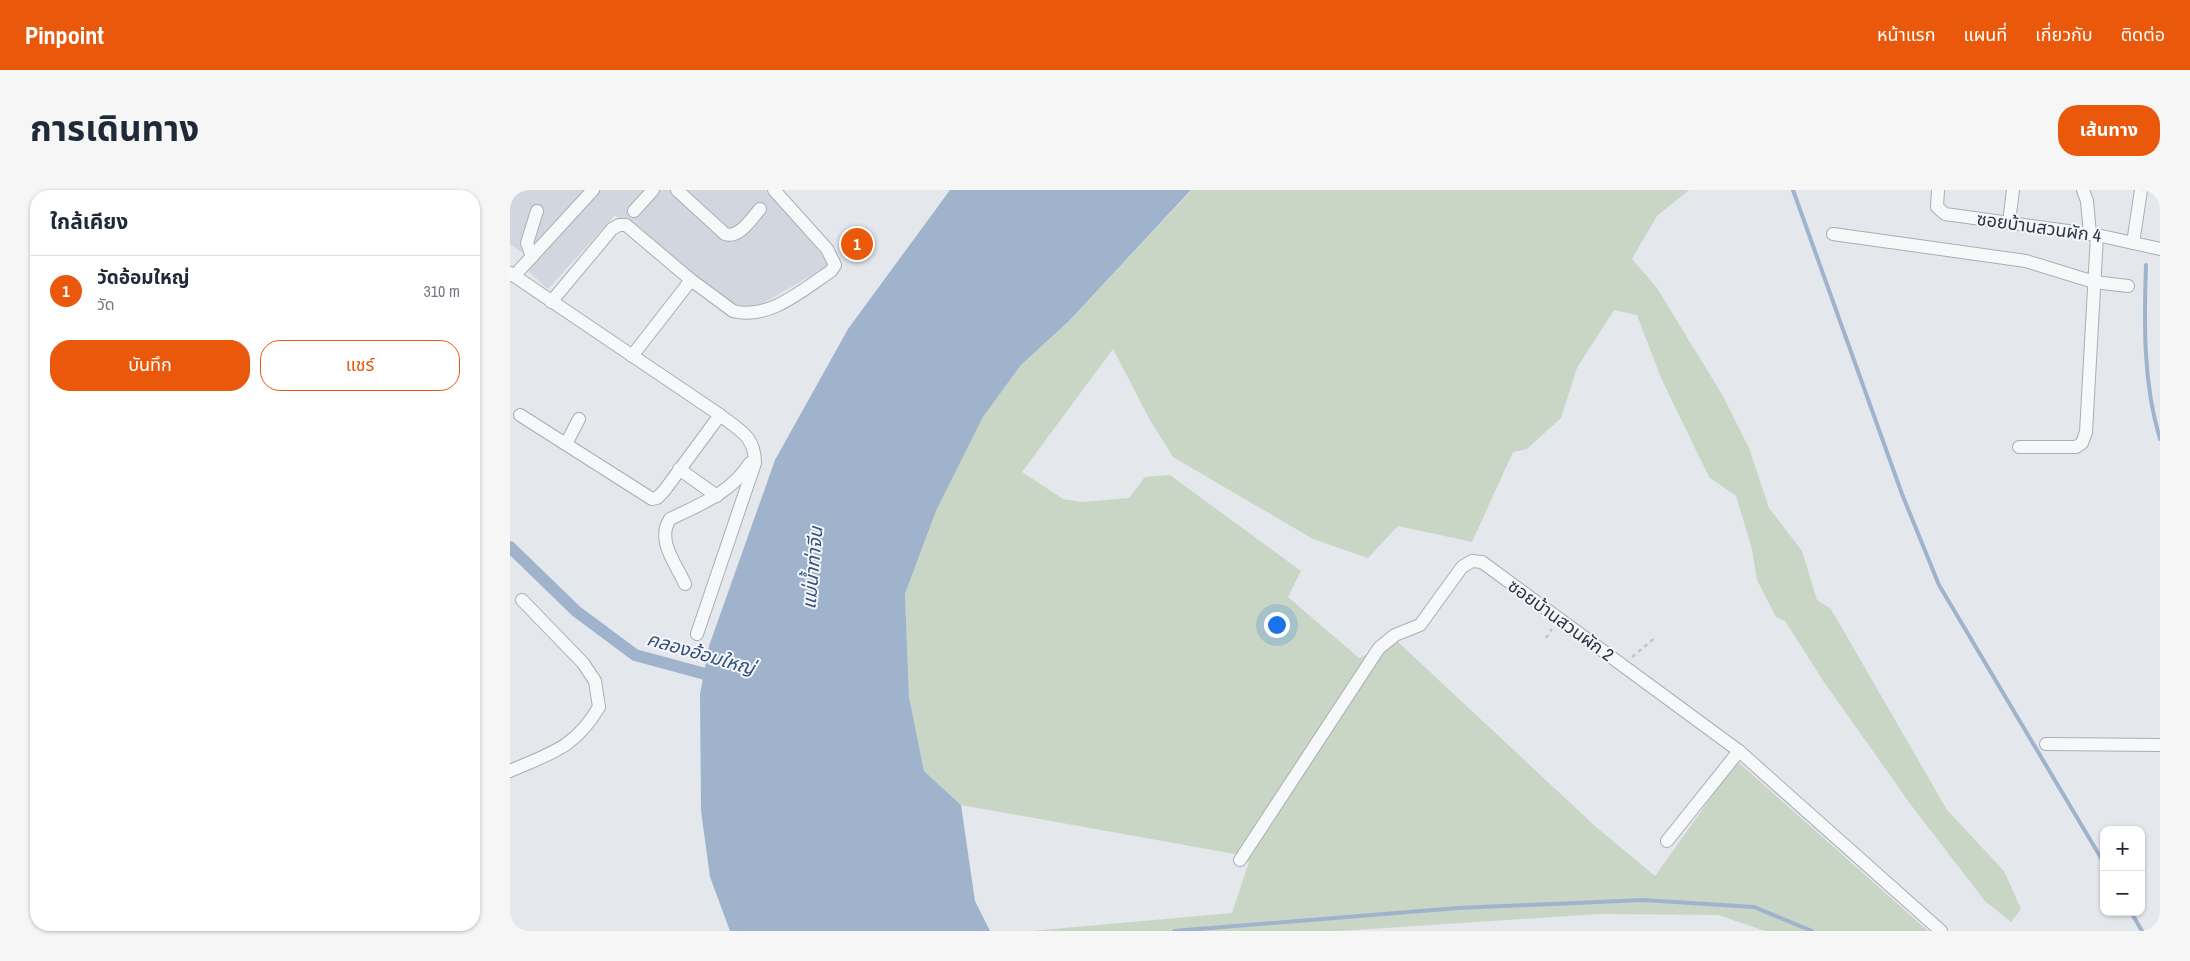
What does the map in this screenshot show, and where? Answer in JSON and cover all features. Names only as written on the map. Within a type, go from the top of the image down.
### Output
[{"type":"street","points":[[592,190],[532,257],[512,274],[720,415],[748,436],[753,446],[755,463],[697,634]]},
{"type":"street","points":[[634,211],[653,190]]},
{"type":"street","points":[[677,190],[725,234],[730,236],[738,233],[760,209]]},
{"type":"street","points":[[551,302],[612,229],[619,225],[626,225],[691,280],[733,311],[742,313],[767,309],[782,302],[831,271],[835,265],[827,250],[774,190]]},
{"type":"street","name":"ซอยบ้านสวนผัก 4","points":[[1938,190],[1937,207],[1944,214],[2094,234],[2160,249]]},
{"type":"street","points":[[2009,222],[2012,190]]},
{"type":"street","points":[[2019,447],[2076,447],[2082,443],[2086,432],[2094,282],[2094,234],[2083,190]]},
{"type":"street","points":[[2133,244],[2141,190]]},
{"type":"street","points":[[532,257],[527,243],[537,211]]},
{"type":"street","points":[[1833,234],[2026,261],[2094,282],[2128,286]]},
{"type":"street","points":[[632,356],[691,280]]},
{"type":"street","points":[[520,415],[652,499],[657,498],[664,491],[720,415]]},
{"type":"street","points":[[566,444],[579,419]]},
{"type":"street","points":[[686,584],[668,549],[663,535],[665,526],[670,519],[717,496],[734,484],[755,455]]},
{"type":"street","points":[[679,469],[717,496]]},
{"type":"street","name":"ซอยบ้านสวนผัก 2","points":[[1240,860],[1379,648],[1395,635],[1420,624],[1462,567],[1472,561],[1482,562],[1739,751],[1941,931]]},
{"type":"street","points":[[510,771],[563,747],[579,734],[599,706],[595,681],[583,663],[522,600]]},
{"type":"street","points":[[2046,744],[2160,745]]},
{"type":"street","points":[[1667,841],[1739,751]]},
{"type":"path","points":[[1622,665],[1656,637]]},
{"type":"shaded area","points":[[510,190],[765,190],[779,202],[830,265],[763,303],[749,308],[738,308],[685,272],[615,215],[548,289],[527,270],[533,260],[510,244]]},
{"type":"green space","points":[[1192,190],[1689,190],[1657,216],[1632,259],[1657,288],[1723,396],[1749,448],[1769,508],[1802,551],[1817,600],[1831,609],[1947,810],[2004,871],[2021,909],[2011,922],[1985,901],[1911,805],[1824,682],[1785,621],[1776,617],[1757,580],[1752,549],[1736,496],[1709,477],[1661,378],[1637,315],[1614,310],[1577,368],[1561,418],[1527,449],[1513,452],[1472,542],[1398,526],[1368,558],[1313,539],[1173,457],[1150,420],[1113,349],[1022,472],[1063,499],[1082,502],[1129,498],[1145,477],[1170,475],[1301,571],[1288,597],[1359,658],[1398,642],[1596,827],[1655,876],[1737,761],[1928,931],[1765,931],[1718,915],[1599,914],[1340,931],[1031,931],[1232,913],[1249,862],[1235,854],[961,805],[924,771],[909,697],[905,594],[936,511],[983,417],[1021,365],[1069,321]]},
{"type":"water","name":"แม่น้ำท่าจีน","points":[[950,190],[1191,190],[1069,321],[1021,365],[983,417],[936,511],[905,594],[909,697],[924,771],[961,805],[975,901],[990,931],[730,931],[710,877],[701,811],[700,694],[709,646],[775,460],[848,329]]},
{"type":"waterway","points":[[1793,190],[1902,494],[1939,585],[2100,856]]},
{"type":"waterway","points":[[2146,265],[2146,353],[2150,396],[2160,439]]},
{"type":"waterway","name":"คลองอ้อมใหญ่","points":[[510,547],[576,611],[635,655],[720,678]]},
{"type":"waterway","points":[[1174,931],[1458,908],[1643,900],[1754,907],[1812,931]]},
{"type":"waterway","points":[[2133,916],[2142,931]]},
{"type":"place","name":"วัดอ้อมใหญ่","points":[[857,244]]}]
